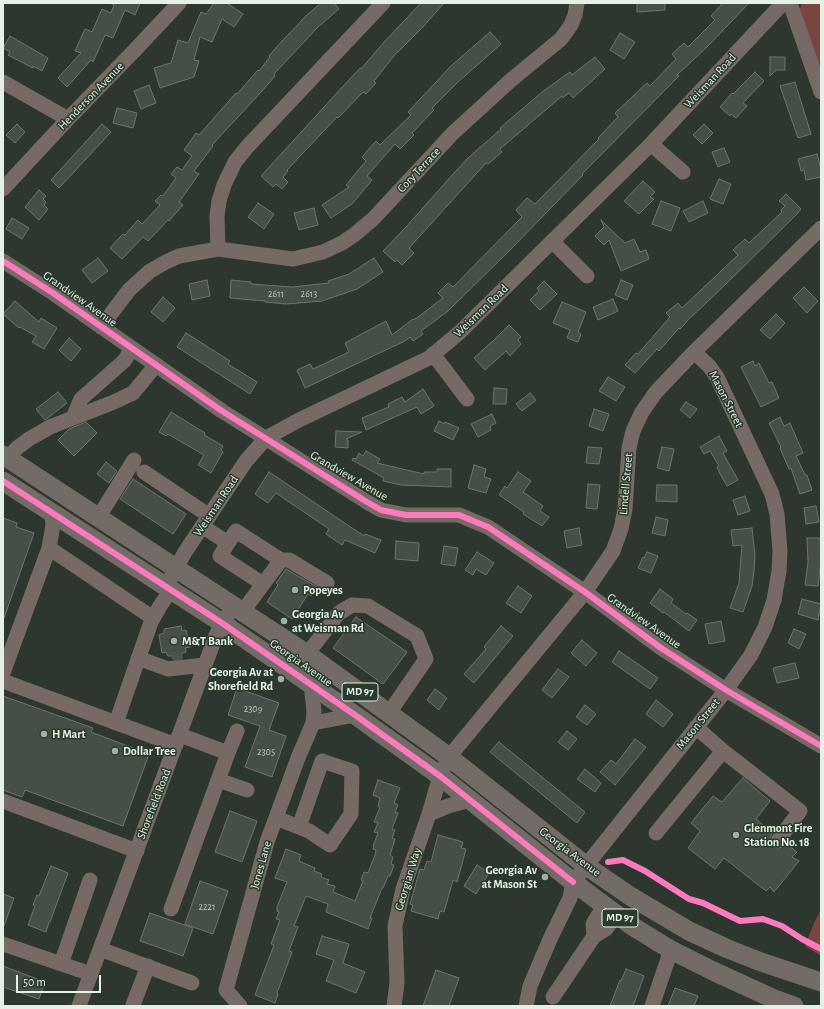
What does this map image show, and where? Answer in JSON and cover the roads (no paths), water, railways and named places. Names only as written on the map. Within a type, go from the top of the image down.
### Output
[{"type":"main road","name":"Georgia Avenue","points":[[6,456],[98,518],[307,654],[449,757],[585,865],[630,896],[689,931],[728,949],[761,962],[821,982]]},
{"type":"main road","name":"Georgia Avenue","points":[[3,481],[222,623],[355,715],[440,776],[610,911],[671,950],[718,973],[762,999],[794,1006]]},
{"type":"main road","points":[[718,973],[728,949]]},
{"type":"street","name":"Henderson Avenue","points":[[3,189],[179,3]]},
{"type":"street","points":[[218,249],[217,216],[219,201],[224,185],[235,162],[247,147],[383,3]]},
{"type":"street","name":"Cory Terrace","points":[[101,327],[129,290],[150,271],[179,256],[218,249],[293,259],[322,252],[354,236],[373,219],[453,133],[510,80],[561,39],[571,25],[578,3]]},
{"type":"street","name":"Weisman Road","points":[[116,723],[153,618],[176,568],[246,461],[266,438],[299,420],[429,358],[460,332],[651,144],[783,3]]},
{"type":"street","points":[[790,3],[821,92]]},
{"type":"street","points":[[3,82],[68,119]]},
{"type":"street","points":[[651,144],[684,172]]},
{"type":"street","name":"Lindell Street","points":[[449,757],[585,592],[613,551],[621,529],[625,509],[629,448],[633,431],[642,412],[656,392],[694,352],[821,228]]},
{"type":"street","points":[[552,241],[587,276]]},
{"type":"street","name":"Grandview Avenue","points":[[3,261],[53,293],[222,411],[380,510],[406,514],[459,515],[488,527],[585,592],[661,648],[726,690],[821,746]]},
{"type":"street","points":[[73,418],[81,399],[124,361],[132,349]]},
{"type":"street","name":"Mason Street","points":[[573,882],[585,865],[726,690],[751,655],[765,627],[776,590],[780,564],[780,535],[772,494],[717,377],[709,366],[694,352]]},
{"type":"street","points":[[433,354],[467,399]]},
{"type":"street","points":[[6,456],[29,439],[50,427],[133,393],[156,365]]},
{"type":"street","points":[[98,518],[134,460]]},
{"type":"street","points":[[144,472],[202,511],[206,521],[228,543]]},
{"type":"street","points":[[3,673],[49,548],[53,525],[52,513]]},
{"type":"street","points":[[263,584],[220,556],[236,531],[281,560],[289,560],[327,583]]},
{"type":"street","points":[[49,548],[153,618]]},
{"type":"street","name":"Shorefield Road","points":[[79,1006],[215,638],[222,623],[263,584],[281,560]]},
{"type":"street","points":[[307,654],[339,613],[352,605],[368,606],[417,636],[426,659],[389,713]]},
{"type":"street","points":[[138,658],[168,669],[181,661],[205,665]]},
{"type":"street","points":[[3,681],[116,723],[228,753]]},
{"type":"street","name":"Jones Lane","points":[[240,1006],[226,990],[267,842],[313,723],[314,711],[311,684]]},
{"type":"street","points":[[313,723],[355,715]]},
{"type":"street","points":[[696,727],[723,751],[800,811],[779,839]]},
{"type":"street","points":[[171,908],[237,731]]},
{"type":"street","points":[[656,833],[723,751]]},
{"type":"street","name":"Georgian Way","points":[[394,1006],[397,983],[395,926],[403,889],[429,814],[440,776],[449,757]]},
{"type":"street","points":[[276,818],[299,827],[310,831],[330,845],[351,814],[352,771],[322,761],[299,827]]},
{"type":"street","points":[[218,780],[247,790]]},
{"type":"street","points":[[429,814],[448,806],[470,800]]},
{"type":"street","points":[[3,801],[136,851]]},
{"type":"street","points":[[61,964],[90,880]]},
{"type":"street","points":[[526,1006],[530,986],[570,898],[573,882]]},
{"type":"street","points":[[553,997],[594,936],[593,924],[610,911]]},
{"type":"street","points":[[3,944],[90,974]]},
{"type":"street","points":[[100,949],[192,983]]},
{"type":"street","points":[[652,1006],[671,950]]},
{"type":"street","points":[[134,1005],[148,966]]},
{"type":"tunnel","points":[[173,660],[182,658]]},
{"type":"place","name":"Popeyes","points":[[295,590]]},
{"type":"place","name":"Georgia Av at Weisman Rd","points":[[284,621]]},
{"type":"place","name":"M&T Bank","points":[[174,641]]},
{"type":"place","name":"Georgia Av at Shorefield Rd","points":[[281,679]]},
{"type":"place","name":"H Mart","points":[[44,734]]},
{"type":"place","name":"Dollar Tree","points":[[115,751]]},
{"type":"place","name":"Glenmont Fire Station No. 18","points":[[736,835]]},
{"type":"place","name":"Georgia Av at Mason St","points":[[545,877]]}]
